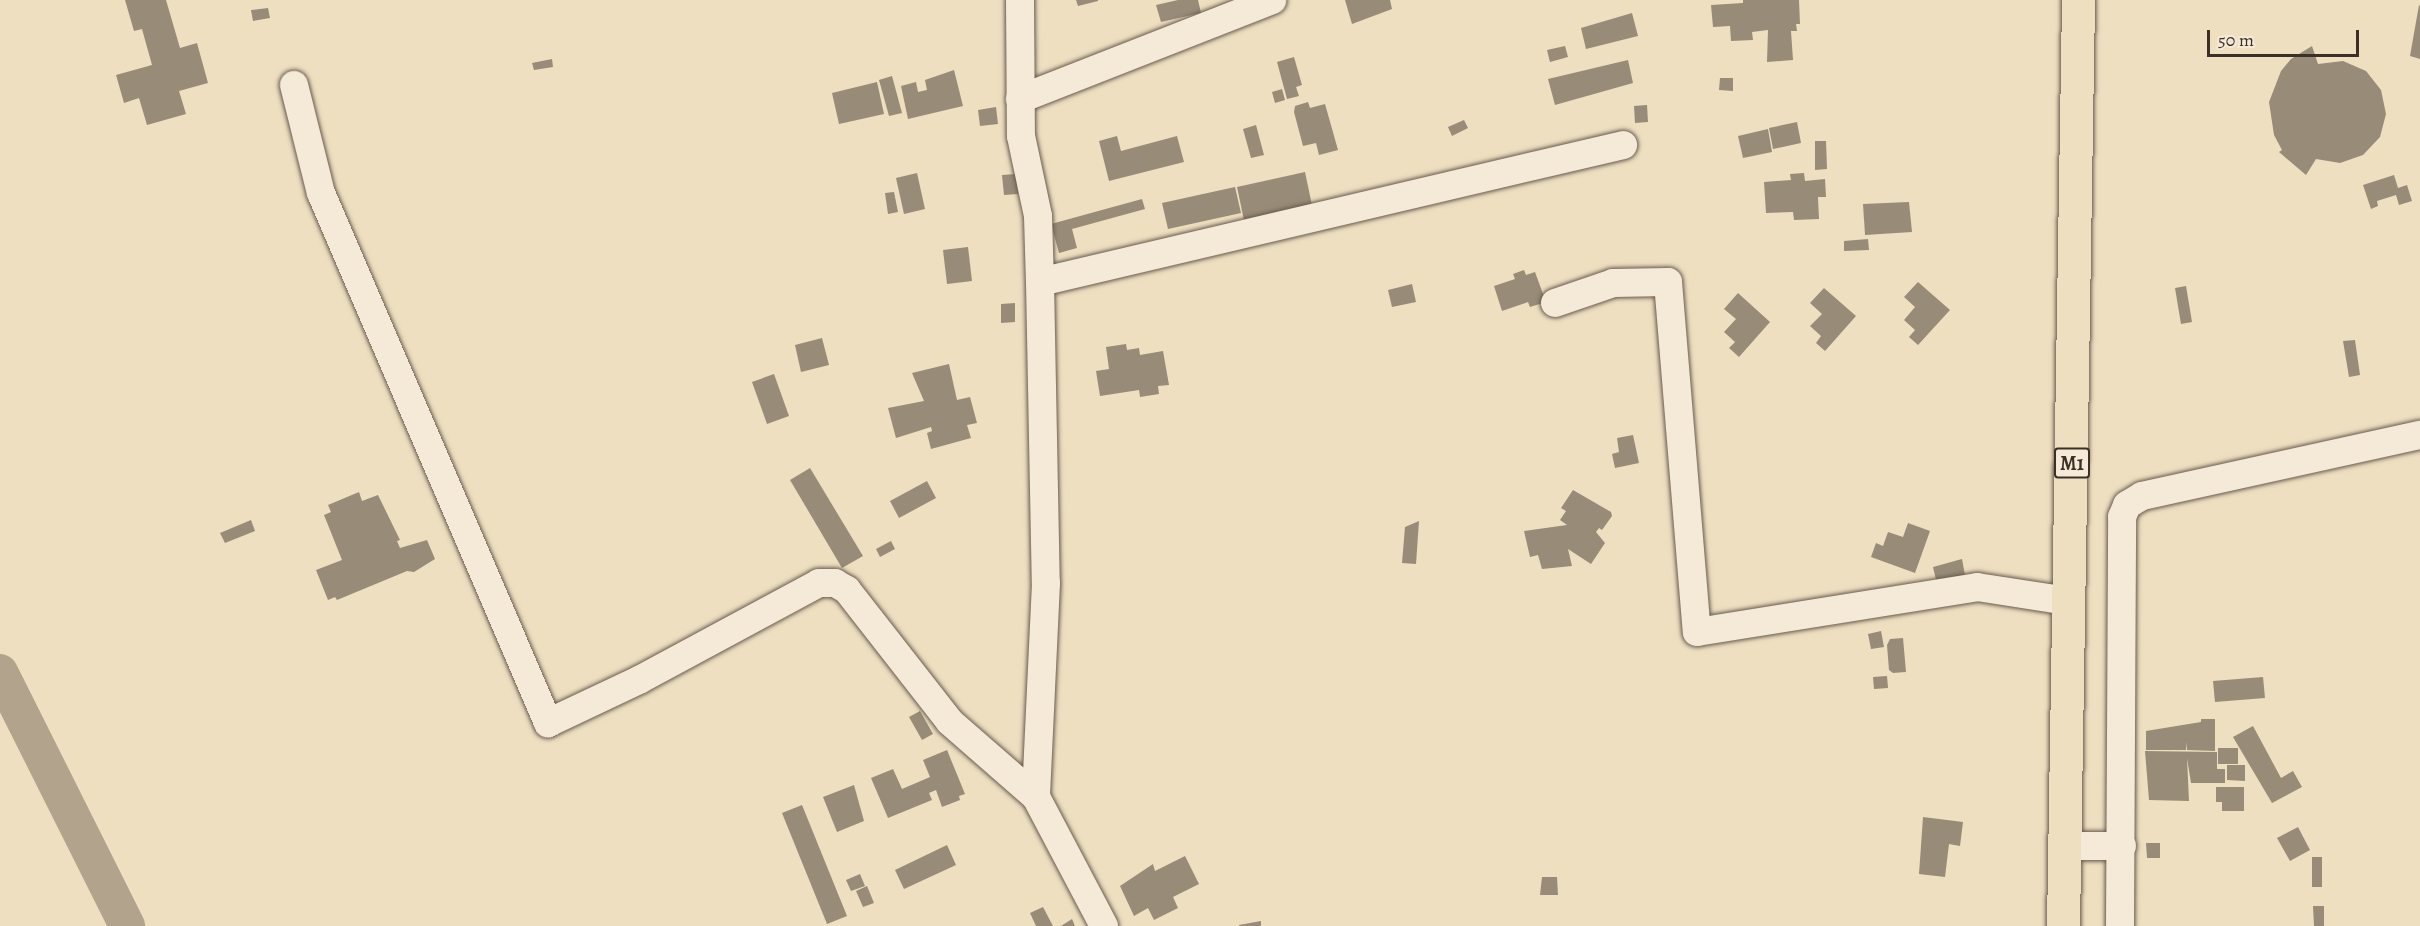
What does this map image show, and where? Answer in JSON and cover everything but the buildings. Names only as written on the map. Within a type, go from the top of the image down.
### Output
[{"type":"highway","name":"M1","points":[[2063,926],[2078,0]]},
{"type":"street","points":[[1020,0],[1022,136],[1038,216],[1040,282],[1046,583],[1036,797]]},
{"type":"street","points":[[1020,99],[1272,0]]},
{"type":"street","points":[[294,85],[321,193],[548,723],[639,680],[819,584],[835,583],[847,590],[950,722],[1036,797],[1104,926]]},
{"type":"street","points":[[1040,282],[1623,145]]},
{"type":"street","points":[[1555,303],[1612,283],[1668,282],[1697,632],[1977,587],[2067,600]]},
{"type":"street","points":[[2120,926],[2122,517],[2127,505],[2142,496],[2420,435]]},
{"type":"street","points":[[2065,846],[2122,846]]},
{"type":"waterway","points":[[0,672],[127,926]]}]
